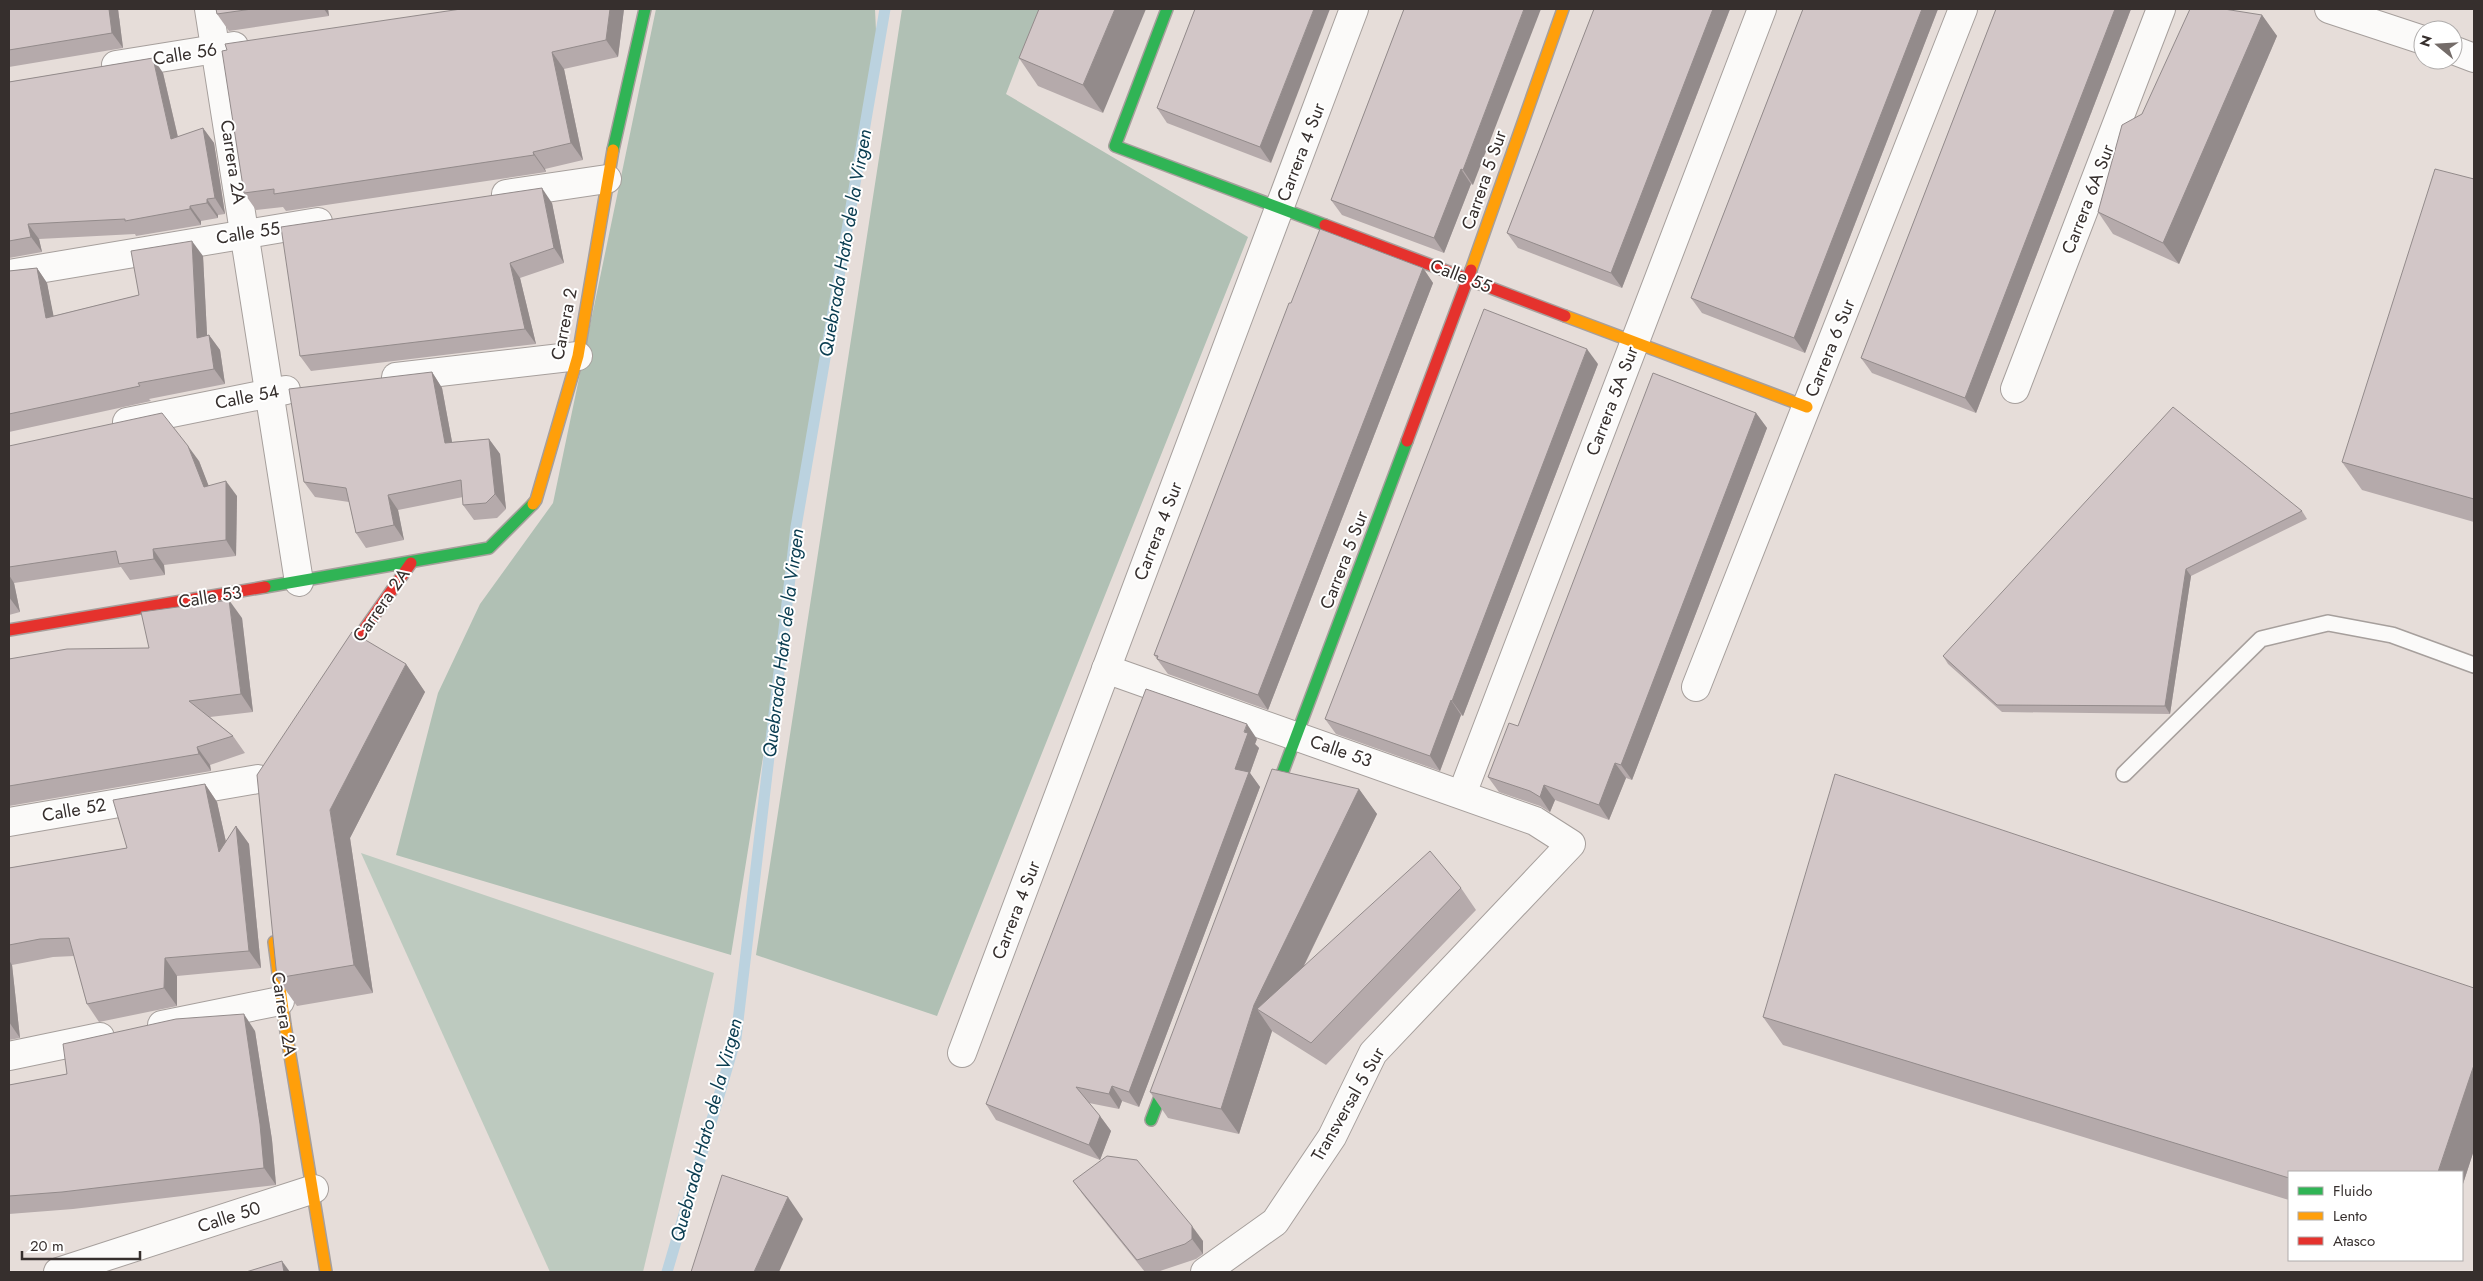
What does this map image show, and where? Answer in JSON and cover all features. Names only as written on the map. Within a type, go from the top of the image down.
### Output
[{"type":"street","name":"Carrera 2A","points":[[209,9],[299,582]]},
{"type":"street","name":"Carrera 2","points":[[411,563],[489,548],[536,500],[578,356],[607,179],[645,9]]},
{"type":"street","name":"Calle 55","points":[[1167,9],[1116,146],[1807,407]]},
{"type":"street","name":"Carrera 4 Sur","points":[[962,1053],[1354,9]]},
{"type":"street","name":"Carrera 5 Sur","points":[[1265,818],[1468,279],[1562,9]]},
{"type":"street","name":"Carrera 5A Sur","points":[[1462,794],[1762,9]]},
{"type":"street","name":"Carrera 6 Sur","points":[[1696,687],[1964,9]]},
{"type":"street","name":"Carrera 6A Sur","points":[[2015,389],[2161,9]]},
{"type":"street","points":[[2329,9],[2413,37]]},
{"type":"street","name":"Calle 56","points":[[88,70],[255,43]]},
{"type":"street","points":[[480,198],[607,179]]},
{"type":"street","name":"Calle 55","points":[[9,274],[245,233],[342,219]]},
{"type":"street","points":[[375,380],[578,356]]},
{"type":"street","name":"Calle 54","points":[[105,427],[269,392],[308,387]]},
{"type":"street","name":"Carrera 2A","points":[[332,675],[411,563]]},
{"type":"street","name":"Calle 53","points":[[9,630],[411,563]]},
{"type":"street","name":"Calle 53","points":[[1106,669],[1535,821],[1571,844]]},
{"type":"street","name":"Calle 52","points":[[9,822],[260,779]]},
{"type":"street","name":"Transversal 5 Sur","points":[[1205,1272],[1275,1222],[1332,1137],[1372,1053],[1571,844]]},
{"type":"street","name":"Carrera 2A","points":[[273,933],[280,1001],[314,1189],[326,1272]]},
{"type":"street","points":[[9,1056],[280,1001]]},
{"type":"street","points":[[1152,1120],[1176,1056]]},
{"type":"street","name":"Calle 50","points":[[58,1272],[314,1189]]},
{"type":"lane","points":[[2124,774],[2261,639],[2328,623],[2392,635],[2474,665]]},
{"type":"shaded area","points":[[361,853],[714,973],[643,1272],[550,1272]]},
{"type":"green space","points":[[656,9],[875,9],[877,53],[731,955],[396,855],[438,693],[480,604],[553,503]]},
{"type":"green space","points":[[902,9],[1039,9],[1006,94],[1248,237],[937,1016],[756,955]]},
{"type":"building","points":[[9,9],[109,9],[112,33],[9,50]]},
{"type":"building","points":[[216,9],[252,9],[217,14]]},
{"type":"building","points":[[461,9],[610,9],[606,40],[552,52],[571,143],[533,152],[534,155],[274,194],[274,189],[244,193],[222,51],[227,50],[225,44]]},
{"type":"building","points":[[1039,9],[1115,9],[1083,85],[1019,58]]},
{"type":"building","points":[[1195,9],[1314,9],[1260,147],[1157,108]]},
{"type":"building","points":[[1404,9],[1524,9],[1463,170],[1461,169],[1434,238],[1331,200]]},
{"type":"building","points":[[1594,9],[1713,9],[1611,273],[1507,233]]},
{"type":"building","points":[[1803,9],[1922,9],[1794,338],[1691,298]]},
{"type":"building","points":[[1996,9],[2115,9],[1965,398],[1861,358]]},
{"type":"building","points":[[2190,9],[2224,9],[2262,15],[2163,243],[2098,212],[2122,125],[2142,114]]},
{"type":"building","points":[[153,58],[171,139],[203,128],[215,198],[207,199],[207,203],[190,206],[190,209],[125,221],[125,219],[28,224],[31,237],[9,241],[9,82]]},
{"type":"building","points":[[2435,169],[2474,179],[2474,499],[2342,462]]},
{"type":"building","points":[[542,188],[554,248],[510,263],[525,329],[300,356],[281,227]]},
{"type":"building","points":[[1320,229],[1423,268],[1258,695],[1157,659],[1158,656],[1154,655],[1289,303],[1291,303]]},
{"type":"building","points":[[192,241],[197,338],[209,335],[214,369],[138,383],[140,386],[9,414],[9,271],[37,268],[46,318],[139,295],[131,251]]},
{"type":"building","points":[[1484,309],[1587,349],[1430,756],[1325,719]]},
{"type":"building","points":[[432,372],[445,443],[489,439],[495,494],[486,503],[463,505],[461,480],[388,495],[394,525],[356,533],[346,488],[304,482],[289,389]]},
{"type":"building","points":[[1653,373],[1756,413],[1621,765],[1615,763],[1599,805],[1544,785],[1540,797],[1530,791],[1488,777],[1509,723],[1518,726]]},
{"type":"building","points":[[2173,407],[2302,511],[2186,569],[2165,706],[1997,705],[1943,656]]},
{"type":"building","points":[[162,413],[188,446],[204,487],[226,481],[226,540],[153,549],[154,559],[119,564],[116,551],[9,567],[9,446]]},
{"type":"building","points":[[229,600],[241,694],[189,701],[233,736],[197,747],[199,754],[9,786],[9,659],[67,649],[149,648],[141,612]]},
{"type":"building","points":[[352,632],[406,664],[330,810],[354,965],[277,978],[257,775]]},
{"type":"building","points":[[1146,689],[1247,724],[1244,732],[1248,733],[1235,769],[1249,772],[1129,1092],[1112,1086],[1109,1094],[1076,1087],[1100,1116],[1089,1145],[986,1104]]},
{"type":"building","points":[[1272,769],[1359,789],[1254,1005],[1221,1109],[1150,1092]]},
{"type":"building","points":[[1835,774],[2474,988],[2474,1065],[2438,1171],[2288,1171],[2288,1178],[1763,1017]]},
{"type":"building","points":[[205,784],[219,852],[236,826],[249,951],[165,958],[164,988],[87,1004],[69,938],[40,939],[9,945],[9,868],[127,848],[113,800]]},
{"type":"building","points":[[1430,851],[1461,888],[1311,1043],[1257,1009]]},
{"type":"building","points":[[244,1014],[260,1124],[264,1168],[62,1192],[9,1196],[9,1085],[67,1074],[63,1044],[176,1019]]},
{"type":"building","points":[[1107,1156],[1137,1160],[1192,1226],[1192,1239],[1185,1244],[1137,1260],[1073,1181]]},
{"type":"building","points":[[722,1175],[788,1197],[754,1272],[691,1272]]},
{"type":"building","points":[[282,1261],[284,1272],[246,1272]]},
{"type":"waterway","name":"Quebrada Hato de la Virgen","points":[[667,1272],[736,1038],[796,527],[885,9]]},
{"type":"traffic: fast","points":[[613,150],[645,9]]},
{"type":"traffic: fast","points":[[1167,9],[1115,146],[1325,225]]},
{"type":"traffic: fast","points":[[1270,806],[1407,441]]},
{"type":"traffic: fast","points":[[265,587],[489,548],[533,504]]},
{"type":"traffic: fast","points":[[1151,1120],[1171,1068]]},
{"type":"traffic: slow","points":[[1471,270],[1563,9]]},
{"type":"traffic: slow","points":[[533,504],[536,500],[578,356],[613,150]]},
{"type":"traffic: slow","points":[[1565,316],[1807,407]]},
{"type":"traffic: slow","points":[[274,942],[285,1025],[326,1272]]},
{"type":"traffic: jam","points":[[1325,225],[1565,316]]},
{"type":"traffic: jam","points":[[1407,441],[1471,270]]},
{"type":"traffic: jam","points":[[337,668],[411,563]]},
{"type":"traffic: jam","points":[[9,630],[265,587]]}]
